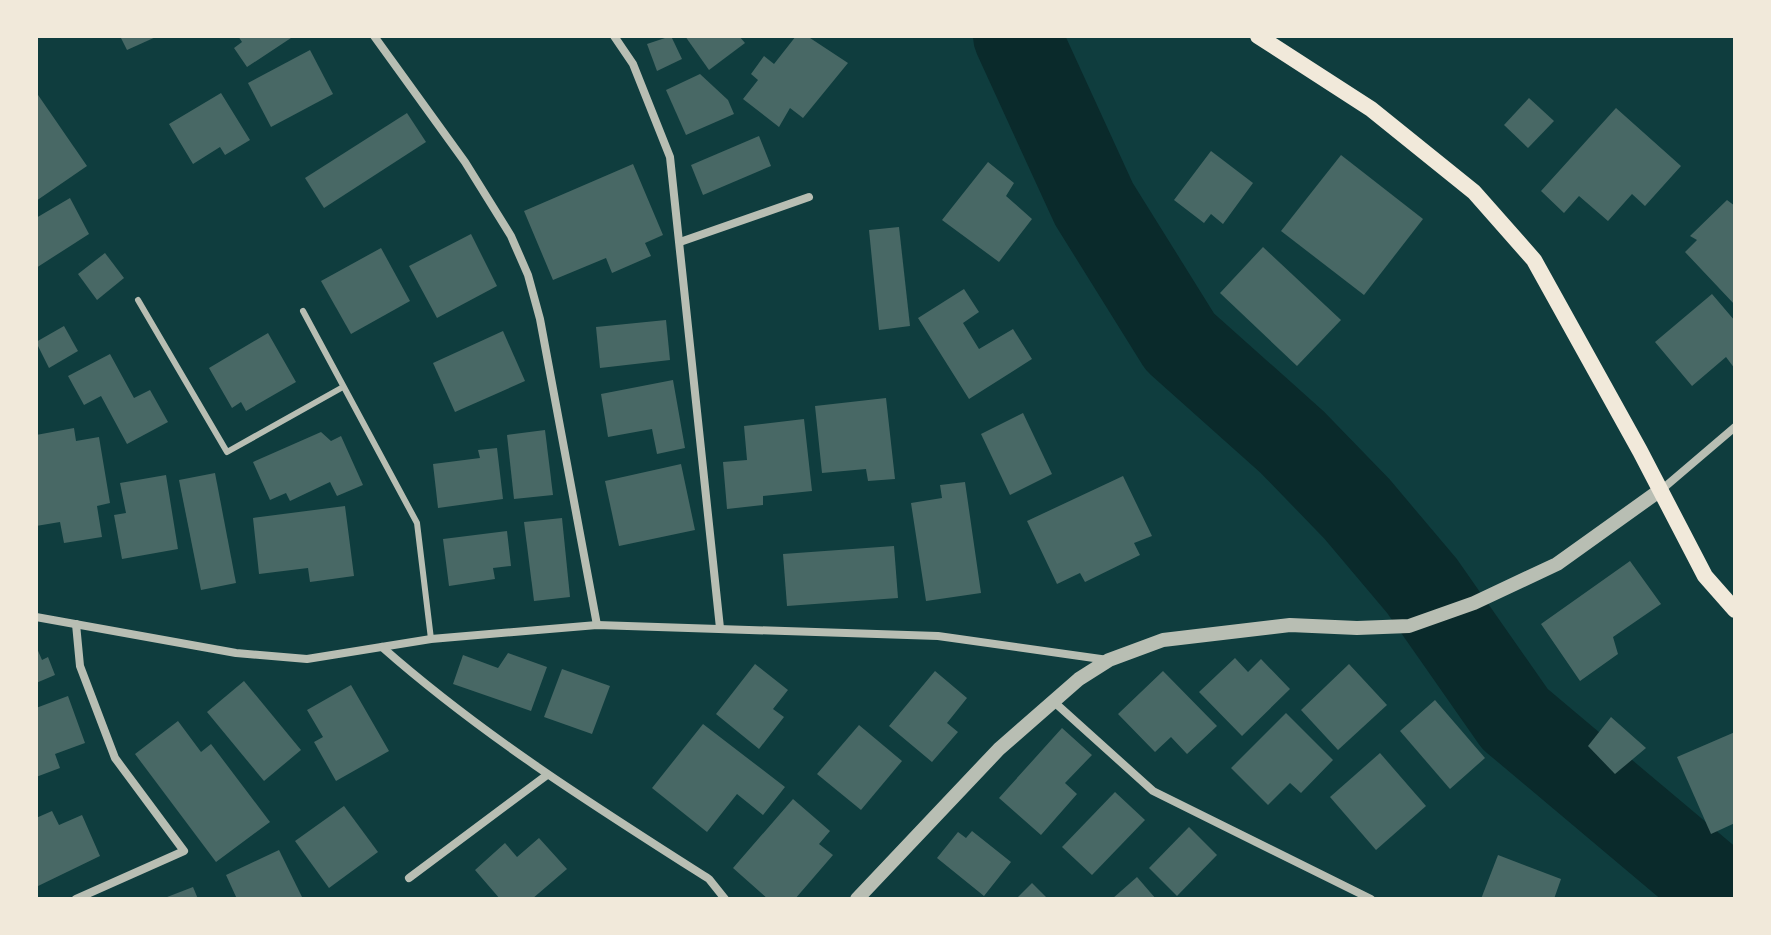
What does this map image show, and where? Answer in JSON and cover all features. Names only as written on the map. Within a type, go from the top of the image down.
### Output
[{"type":"main road","points":[[1258,36],[1371,109],[1474,192],[1534,260],[1705,576],[1735,610]]},
{"type":"street","points":[[374,36],[465,162],[511,236],[528,275],[540,319],[597,625]]},
{"type":"street","points":[[614,36],[633,64],[670,157],[720,628]]},
{"type":"street","points":[[680,242],[809,197]]},
{"type":"street","points":[[857,899],[999,749],[1079,679],[1109,660],[1163,640],[1290,625],[1357,628],[1409,626],[1474,603],[1557,564],[1659,491],[1735,427]]},
{"type":"street","points":[[36,617],[236,653],[307,659],[431,639],[597,625],[938,636],[1109,660]]},
{"type":"street","points":[[76,624],[80,666],[115,758],[184,851],[76,899]]},
{"type":"street","points":[[382,647],[420,680],[547,775],[709,879],[725,899]]},
{"type":"street","points":[[1053,701],[1153,791],[1371,899]]},
{"type":"street","points":[[409,878],[547,775]]},
{"type":"lane","points":[[138,300],[227,452],[343,387]]},
{"type":"lane","points":[[303,311],[417,523],[431,639]]},
{"type":"building","points":[[120,36],[158,36],[127,50]]},
{"type":"building","points":[[238,36],[294,36],[247,67],[234,48],[242,42]]},
{"type":"building","points":[[671,36],[682,59],[657,71],[647,44]]},
{"type":"building","points":[[685,36],[739,36],[745,43],[709,70]]},
{"type":"building","points":[[796,36],[807,36],[848,63],[803,118],[790,108],[779,127],[743,99],[758,80],[751,74],[764,56],[774,64]]},
{"type":"building","points":[[310,50],[333,94],[271,127],[248,83]]},
{"type":"building","points":[[700,74],[728,100],[734,114],[686,135],[666,90]]},
{"type":"building","points":[[36,92],[87,166],[36,201]]},
{"type":"building","points":[[221,93],[250,140],[225,155],[220,147],[193,164],[169,124]]},
{"type":"building","points":[[1529,98],[1554,121],[1528,148],[1504,125]]},
{"type":"building","points":[[1616,108],[1681,166],[1645,206],[1632,194],[1608,221],[1579,196],[1564,213],[1541,191]]},
{"type":"building","points":[[407,113],[426,142],[324,208],[305,178]]},
{"type":"building","points":[[759,136],[771,166],[703,195],[691,165]]},
{"type":"building","points":[[1211,151],[1253,183],[1223,224],[1211,214],[1204,223],[1174,200]]},
{"type":"building","points":[[1341,155],[1423,219],[1364,295],[1281,231]]},
{"type":"building","points":[[988,162],[1014,183],[1006,196],[1032,219],[999,262],[942,220]]},
{"type":"building","points":[[633,164],[663,235],[645,243],[651,256],[612,273],[606,258],[553,280],[524,211]]},
{"type":"building","points":[[70,198],[89,234],[36,268],[36,218]]},
{"type":"building","points":[[1727,200],[1735,206],[1735,305],[1685,252],[1697,240],[1690,236]]},
{"type":"building","points":[[899,227],[910,326],[879,330],[869,230]]},
{"type":"building","points":[[471,234],[497,286],[437,318],[409,266]]},
{"type":"building","points":[[1263,247],[1341,320],[1297,366],[1220,293]]},
{"type":"building","points":[[381,248],[410,301],[351,334],[321,281]]},
{"type":"building","points":[[105,253],[124,278],[97,300],[78,274]]},
{"type":"building","points":[[964,289],[979,312],[963,323],[979,349],[1013,329],[1032,359],[969,399],[918,318]]},
{"type":"building","points":[[1712,294],[1735,321],[1735,369],[1726,357],[1692,386],[1655,342]]},
{"type":"building","points":[[666,320],[670,360],[600,368],[596,327]]},
{"type":"building","points":[[64,326],[78,351],[49,368],[36,342]]},
{"type":"building","points":[[503,331],[525,381],[455,412],[433,363]]},
{"type":"building","points":[[268,333],[296,382],[246,411],[241,402],[232,408],[209,368]]},
{"type":"building","points":[[110,354],[134,398],[150,390],[168,422],[127,444],[101,396],[84,405],[68,376]]},
{"type":"building","points":[[673,380],[685,448],[657,454],[652,429],[608,437],[601,394]]},
{"type":"building","points":[[886,398],[895,479],[868,481],[866,469],[822,473],[815,406]]},
{"type":"building","points":[[1023,413],[1052,474],[1010,495],[981,434]]},
{"type":"building","points":[[804,419],[812,491],[763,496],[763,505],[727,509],[723,462],[747,460],[744,426]]},
{"type":"building","points":[[74,428],[76,441],[99,437],[110,503],[97,506],[102,537],[64,543],[60,522],[36,526],[36,435]]},
{"type":"building","points":[[545,430],[553,495],[514,499],[507,435]]},
{"type":"building","points":[[321,432],[331,441],[341,436],[363,485],[337,496],[330,482],[290,501],[286,493],[270,500],[253,462]]},
{"type":"building","points":[[497,448],[503,499],[438,508],[433,464],[480,458],[478,450]]},
{"type":"building","points":[[681,464],[695,530],[619,546],[605,481]]},
{"type":"building","points":[[215,473],[236,583],[201,590],[179,480]]},
{"type":"building","points":[[166,475],[178,549],[122,559],[114,515],[126,513],[120,483]]},
{"type":"building","points":[[1123,476],[1152,536],[1134,543],[1140,555],[1085,582],[1080,573],[1057,584],[1027,521]]},
{"type":"building","points":[[965,482],[981,593],[926,601],[911,503],[942,498],[940,485]]},
{"type":"building","points":[[345,506],[354,576],[310,582],[308,568],[259,574],[253,518]]},
{"type":"building","points":[[562,518],[570,597],[534,601],[524,522]]},
{"type":"building","points":[[507,531],[511,566],[493,568],[495,579],[449,586],[443,539]]},
{"type":"building","points":[[894,546],[898,598],[787,606],[783,554]]},
{"type":"building","points":[[1630,561],[1661,604],[1613,637],[1618,654],[1580,681],[1541,624]]},
{"type":"building","points":[[36,646],[42,660],[48,657],[55,675],[36,683]]},
{"type":"building","points":[[508,653],[547,667],[531,711],[453,684],[463,655],[498,668]]},
{"type":"building","points":[[1235,658],[1248,672],[1261,659],[1290,689],[1242,736],[1199,692]]},
{"type":"building","points":[[755,664],[788,690],[773,709],[784,717],[759,749],[716,714]]},
{"type":"building","points":[[1349,664],[1387,705],[1338,750],[1301,710]]},
{"type":"building","points":[[562,669],[610,686],[592,734],[544,717]]},
{"type":"building","points":[[935,671],[967,698],[947,723],[958,732],[932,762],[889,726]]},
{"type":"building","points":[[1163,671],[1217,726],[1187,754],[1171,737],[1155,752],[1118,714]]},
{"type":"building","points":[[244,681],[301,750],[264,781],[207,712]]},
{"type":"building","points":[[351,685],[389,751],[336,781],[314,742],[323,737],[307,710]]},
{"type":"building","points":[[68,696],[85,743],[55,754],[60,768],[36,777],[36,708]]},
{"type":"building","points":[[1435,700],[1485,758],[1450,789],[1400,731]]},
{"type":"building","points":[[1286,713],[1333,760],[1301,793],[1290,783],[1268,805],[1231,768]]},
{"type":"building","points":[[1611,717],[1646,748],[1615,774],[1588,746]]},
{"type":"building","points":[[178,721],[201,752],[211,744],[270,822],[216,862],[135,754]]},
{"type":"building","points":[[703,724],[785,787],[763,815],[737,794],[707,832],[652,788]]},
{"type":"building","points":[[859,725],[902,761],[861,810],[817,774]]},
{"type":"building","points":[[1062,728],[1092,755],[1065,783],[1077,794],[1041,835],[999,798]]},
{"type":"building","points":[[1735,732],[1735,823],[1711,834],[1677,757]]},
{"type":"building","points":[[1380,753],[1426,806],[1376,850],[1330,797]]},
{"type":"building","points":[[1115,792],[1145,820],[1092,875],[1062,847]]},
{"type":"building","points":[[793,799],[830,831],[819,844],[833,855],[795,899],[768,899],[733,868]]},
{"type":"building","points":[[344,806],[378,852],[329,888],[295,841]]},
{"type":"building","points":[[52,811],[59,825],[82,815],[100,856],[36,887],[36,818]]},
{"type":"building","points":[[1189,827],[1217,855],[1177,896],[1149,868]]},
{"type":"building","points":[[972,831],[1011,862],[984,896],[937,858],[958,832],[966,838]]},
{"type":"building","points":[[539,838],[567,869],[532,899],[500,899],[475,870],[505,843],[517,857]]},
{"type":"building","points":[[279,850],[303,899],[237,899],[226,875]]},
{"type":"building","points":[[1498,855],[1561,879],[1554,899],[1481,899]]},
{"type":"building","points":[[1137,877],[1156,899],[1112,899]]},
{"type":"building","points":[[1032,883],[1048,899],[1016,899]]},
{"type":"building","points":[[193,887],[198,899],[162,899]]},
{"type":"waterway","points":[[1017,36],[1094,204],[1180,342],[1292,442],[1357,509],[1422,586],[1515,719],[1729,899]]}]
